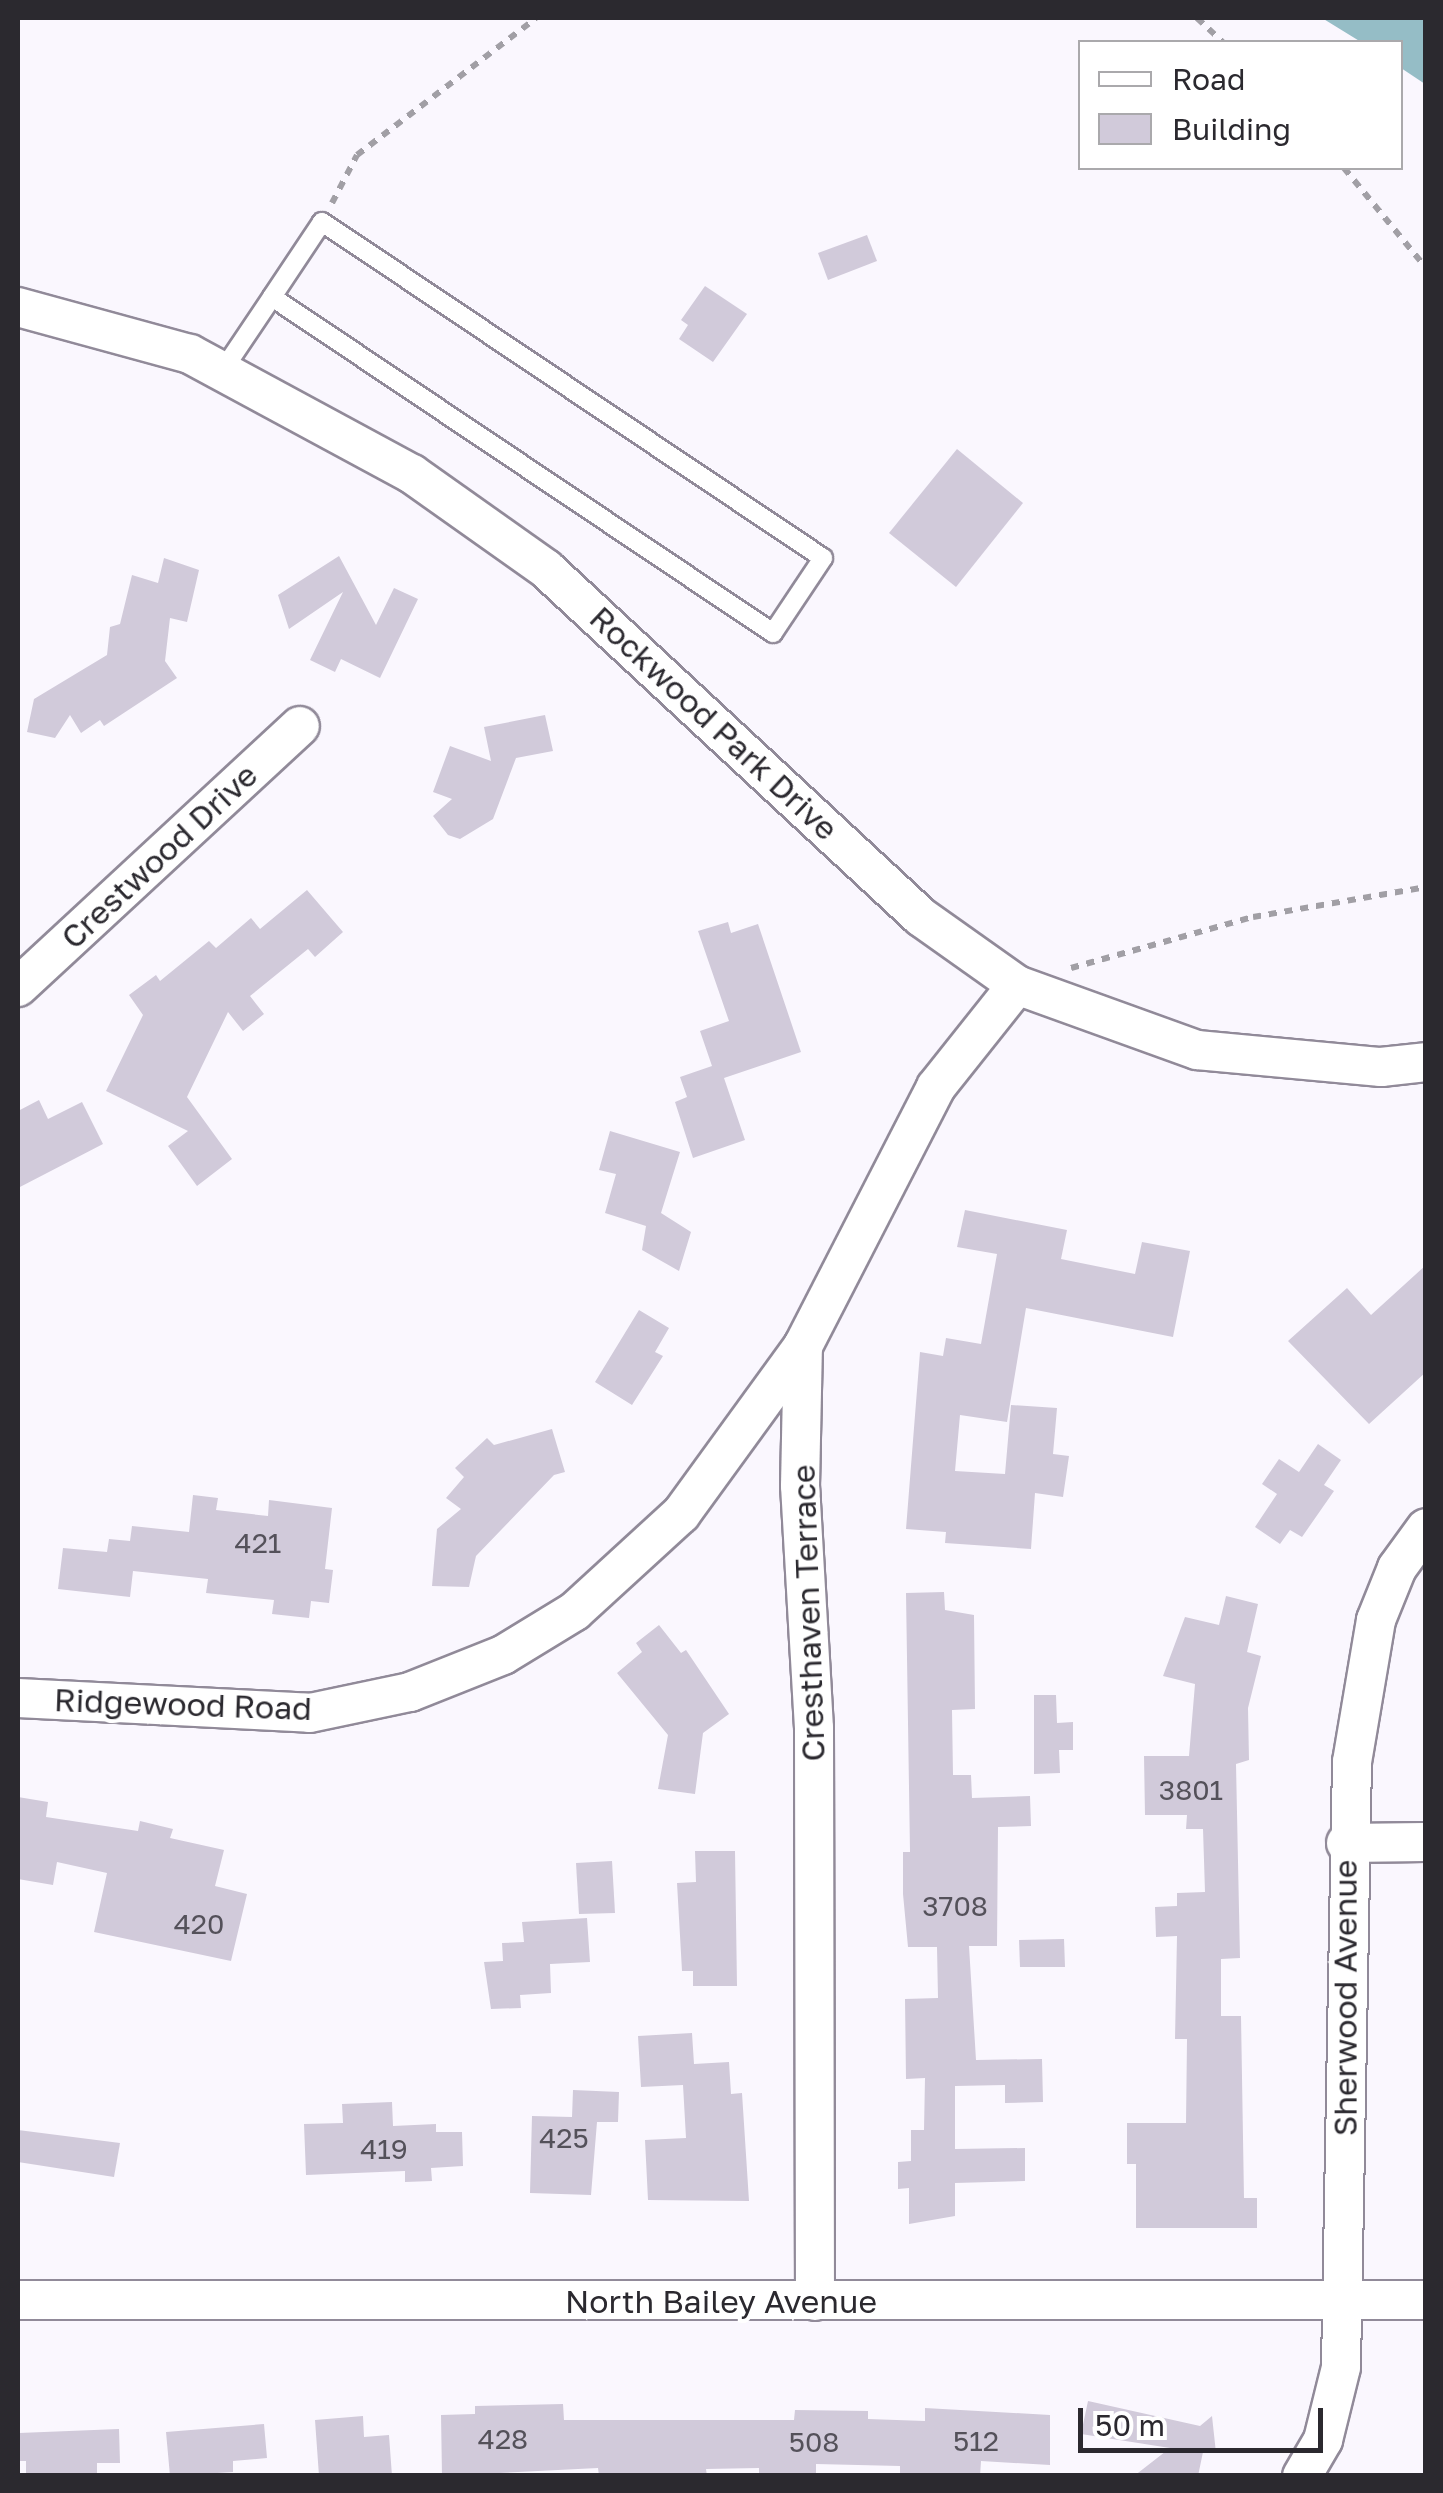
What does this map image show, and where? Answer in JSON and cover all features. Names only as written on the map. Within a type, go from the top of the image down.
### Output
[{"type":"street","name":"Rockwood Park Drive","points":[[18,306],[190,354],[412,474],[546,570],[921,917],[1016,985],[1197,1050],[1381,1067],[1426,1062]]},
{"type":"street","name":"Crestwood Drive","points":[[18,986],[300,726]]},
{"type":"street","name":"Cresthaven Terrace","points":[[815,2301],[814,1728],[800,1486],[803,1346],[836,1270],[936,1087],[1016,985]]},
{"type":"street","name":"Ridgewood Road","points":[[18,1698],[310,1713],[410,1692],[502,1654],[575,1611],[681,1514],[803,1346]]},
{"type":"street","name":"Sherwood Avenue","points":[[1302,2476],[1323,2440],[1341,2367],[1346,1843],[1376,1620],[1397,1568],[1426,1528]]},
{"type":"street","points":[[1346,1843],[1426,1842]]},
{"type":"street","name":"North Bailey Avenue","points":[[18,2300],[1426,2300]]},
{"type":"lane","points":[[223,370],[322,222],[823,558],[773,634],[272,297]]},
{"type":"path","points":[[322,222],[356,155],[536,18]]},
{"type":"path","points":[[1197,18],[1221,40]]},
{"type":"path","points":[[1346,170],[1426,268]]},
{"type":"path","points":[[1016,985],[1254,917],[1426,887]]},
{"type":"water","points":[[1322,18],[1425,18],[1425,84],[1403,69],[1403,40],[1358,40]]},
{"type":"building","points":[[867,235],[877,261],[828,280],[818,253]]},
{"type":"building","points":[[705,286],[747,314],[713,362],[679,339],[688,325],[681,320]]},
{"type":"building","points":[[957,449],[1023,503],[956,587],[889,533]]},
{"type":"building","points":[[339,556],[376,625],[394,588],[418,599],[380,678],[341,659],[335,672],[310,660],[343,592],[289,629],[278,595]]},
{"type":"building","points":[[164,558],[199,570],[187,622],[170,618],[165,661],[177,678],[104,726],[100,720],[81,733],[70,715],[55,738],[27,732],[34,699],[107,655],[110,627],[120,624],[132,575],[158,583]]},
{"type":"building","points":[[545,715],[553,751],[516,758],[493,819],[460,839],[448,835],[433,816],[452,799],[433,792],[450,746],[491,761],[484,727]]},
{"type":"building","points":[[307,890],[343,932],[315,957],[308,949],[250,996],[264,1014],[243,1031],[228,1012],[187,1097],[232,1159],[197,1186],[168,1146],[188,1131],[106,1091],[143,1015],[129,995],[156,975],[160,981],[209,941],[216,948],[251,918],[260,929]]},
{"type":"building","points":[[728,922],[731,933],[758,924],[801,1052],[724,1078],[745,1140],[693,1158],[675,1102],[687,1097],[680,1077],[712,1066],[700,1031],[729,1021],[698,931]]},
{"type":"building","points":[[39,1100],[48,1119],[82,1102],[103,1144],[18,1188],[18,1111]]},
{"type":"building","points":[[610,1131],[680,1152],[661,1213],[691,1232],[679,1271],[642,1250],[646,1226],[605,1213],[616,1174],[599,1170]]},
{"type":"building","points":[[965,1210],[1067,1230],[1061,1259],[1135,1274],[1142,1242],[1190,1251],[1173,1337],[1026,1308],[1007,1422],[960,1415],[955,1471],[1005,1474],[1011,1405],[1057,1408],[1053,1454],[1069,1456],[1063,1497],[1035,1493],[1031,1549],[945,1543],[946,1532],[906,1529],[920,1352],[943,1356],[946,1338],[981,1344],[997,1254],[957,1247]]},
{"type":"building","points":[[1426,1265],[1426,1372],[1369,1424],[1288,1341],[1347,1288],[1371,1315]]},
{"type":"building","points":[[639,1310],[669,1328],[655,1352],[663,1356],[632,1405],[595,1382]]},
{"type":"building","points":[[552,1429],[565,1472],[554,1475],[476,1556],[469,1587],[432,1586],[437,1529],[461,1509],[446,1498],[464,1477],[455,1468],[487,1438],[494,1445]]},
{"type":"building","points":[[1318,1444],[1341,1460],[1324,1485],[1334,1491],[1302,1537],[1290,1530],[1280,1544],[1255,1527],[1277,1494],[1262,1484],[1279,1459],[1299,1472]]},
{"type":"building","points":[[193,1495],[218,1498],[216,1510],[268,1516],[269,1500],[332,1508],[325,1569],[333,1570],[329,1603],[311,1601],[309,1618],[272,1614],[274,1600],[206,1593],[208,1579],[133,1571],[130,1597],[58,1589],[63,1548],[107,1552],[109,1539],[130,1541],[132,1526],[189,1532]]},
{"type":"building","points":[[944,1592],[945,1610],[974,1615],[975,1709],[952,1710],[953,1775],[971,1775],[972,1798],[1030,1796],[1031,1826],[998,1827],[997,1946],[969,1946],[976,2060],[1042,2059],[1043,2102],[1005,2103],[1005,2085],[955,2086],[955,2149],[1025,2148],[1025,2181],[955,2183],[955,2216],[909,2224],[909,2188],[898,2189],[898,2162],[911,2161],[911,2130],[924,2130],[925,2078],[906,2079],[905,1999],[938,1998],[937,1947],[908,1947],[903,1894],[903,1852],[910,1852],[906,1593]]},
{"type":"building","points":[[1226,1596],[1258,1604],[1247,1652],[1261,1656],[1248,1708],[1249,1760],[1236,1764],[1240,1958],[1221,1959],[1221,2016],[1241,2016],[1244,2198],[1257,2198],[1257,2228],[1136,2228],[1136,2164],[1127,2164],[1127,2123],[1186,2123],[1187,2039],[1175,2039],[1177,1936],[1156,1937],[1155,1907],[1177,1906],[1177,1893],[1205,1892],[1203,1829],[1186,1829],[1187,1815],[1145,1815],[1144,1756],[1189,1756],[1195,1684],[1163,1676],[1185,1617],[1219,1625]]},
{"type":"building","points":[[659,1625],[681,1653],[686,1650],[729,1714],[703,1733],[695,1794],[658,1789],[668,1735],[617,1673],[642,1652],[636,1643]]},
{"type":"building","points":[[1034,1695],[1056,1695],[1057,1723],[1073,1722],[1073,1750],[1059,1750],[1060,1773],[1034,1774]]},
{"type":"building","points":[[18,1797],[48,1802],[46,1817],[138,1831],[140,1821],[173,1829],[170,1838],[224,1850],[215,1886],[247,1894],[231,1961],[94,1932],[107,1873],[57,1862],[53,1885],[18,1879]]},
{"type":"building","points":[[695,1851],[735,1851],[737,1986],[693,1986],[693,1971],[682,1971],[677,1883],[696,1882]]},
{"type":"building","points":[[612,1861],[615,1913],[579,1914],[576,1863]]},
{"type":"building","points":[[587,1918],[590,1962],[550,1964],[551,1993],[520,1995],[521,2008],[491,2009],[484,1962],[503,1961],[502,1943],[524,1942],[522,1922]]},
{"type":"building","points":[[1064,1939],[1065,1967],[1020,1967],[1019,1940]]},
{"type":"building","points":[[692,2033],[694,2064],[729,2062],[731,2094],[742,2093],[749,2201],[648,2200],[645,2140],[686,2138],[683,2085],[641,2087],[638,2036]]},
{"type":"building","points":[[573,2090],[619,2092],[618,2122],[597,2122],[591,2195],[530,2193],[532,2116],[572,2117]]},
{"type":"building","points":[[392,2102],[393,2126],[436,2124],[436,2132],[462,2132],[463,2166],[431,2168],[432,2181],[405,2182],[405,2171],[306,2175],[304,2124],[343,2123],[342,2104]]},
{"type":"building","points":[[18,2130],[120,2143],[114,2177],[18,2162]]},
{"type":"building","points":[[1088,2401],[1200,2426],[1212,2416],[1216,2453],[1203,2452],[1198,2476],[1134,2476],[1170,2448],[1081,2434]]},
{"type":"building","points":[[563,2404],[564,2420],[794,2420],[795,2410],[868,2411],[868,2419],[925,2421],[925,2408],[1050,2415],[1050,2465],[981,2461],[980,2476],[900,2476],[900,2466],[816,2464],[816,2476],[759,2476],[759,2468],[706,2469],[707,2476],[599,2476],[598,2468],[442,2476],[441,2415],[475,2414],[475,2406]]},
{"type":"building","points":[[363,2416],[364,2437],[389,2435],[392,2476],[319,2476],[315,2420]]},
{"type":"building","points":[[264,2424],[267,2458],[233,2461],[233,2472],[170,2476],[166,2432]]},
{"type":"building","points":[[119,2429],[120,2463],[97,2463],[97,2476],[26,2476],[26,2461],[19,2461],[19,2433]]}]
